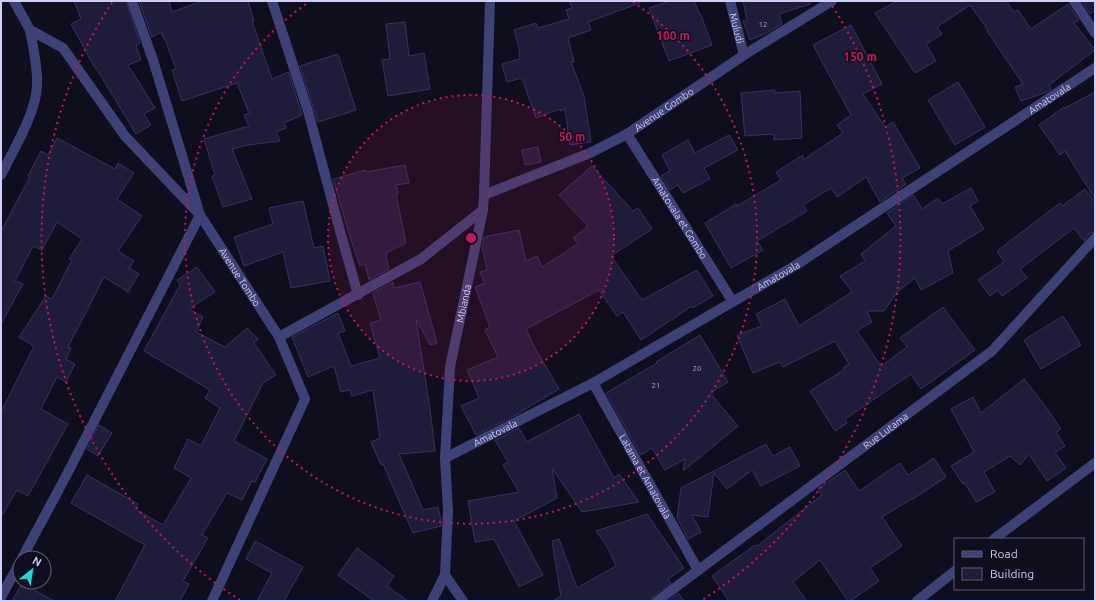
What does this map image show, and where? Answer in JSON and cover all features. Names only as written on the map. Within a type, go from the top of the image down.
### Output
[{"type":"street","points":[[1,175],[31,113],[36,99],[38,85],[30,30],[14,1]]},
{"type":"street","points":[[26,550],[66,478],[200,216],[153,60],[132,1]]},
{"type":"street","points":[[272,1],[308,111],[358,295]]},
{"type":"street","name":"Mbianda","points":[[445,575],[448,511],[446,458],[450,367],[483,210],[490,1]]},
{"type":"street","name":"Muludi","points":[[730,1],[744,56]]},
{"type":"street","name":"Avenue Gombo","points":[[484,195],[590,153],[627,134],[744,56],[832,1]]},
{"type":"street","points":[[1074,1],[1095,33]]},
{"type":"street","name":"Avenue Tombo","points":[[30,30],[63,48],[125,136],[200,216],[279,337],[305,399],[212,601]]},
{"type":"street","name":"Amatovala","points":[[446,458],[593,383],[796,265],[1095,68]]},
{"type":"street","name":"Amatovala et Gombo","points":[[627,134],[733,302]]},
{"type":"street","points":[[279,337],[358,295],[421,259],[483,210]]},
{"type":"street","name":"Rue Lutama","points":[[657,601],[992,351],[1095,238]]},
{"type":"street","name":"Latama et Amatovala","points":[[593,383],[698,570]]},
{"type":"street","points":[[995,538],[1095,463]]},
{"type":"street","points":[[917,601],[954,572]]},
{"type":"street","points":[[432,601],[445,575],[463,601]]},
{"type":"street","points":[[1,597],[12,577]]},
{"type":"building","points":[[74,1],[126,1],[140,43],[136,45],[141,60],[128,65],[155,108],[144,114],[151,125],[136,134],[95,68],[71,24],[81,19]]},
{"type":"building","points":[[139,1],[169,1],[172,12],[202,1],[248,1],[254,21],[252,21],[272,79],[289,72],[302,115],[284,123],[286,128],[276,132],[280,141],[248,145],[232,149],[252,199],[223,207],[212,176],[215,175],[204,139],[249,126],[244,115],[249,113],[237,83],[182,101],[172,70],[176,69],[165,39],[161,32],[152,37]]},
{"type":"building","points":[[569,1],[640,1],[640,3],[588,22],[591,30],[568,38],[574,62],[571,62],[584,96],[591,142],[570,145],[565,109],[560,111],[560,109],[536,118],[522,78],[507,82],[502,64],[520,59],[520,52],[514,30],[536,23],[538,28],[569,19],[566,10],[572,8]]},
{"type":"building","points":[[670,1],[694,1],[712,45],[669,61],[649,8]]},
{"type":"building","points":[[743,1],[810,1],[810,4],[779,14],[782,24],[767,33],[750,40],[743,21],[747,20]]},
{"type":"building","points":[[897,1],[1006,1],[1014,12],[1018,10],[1031,29],[1068,4],[1079,20],[1074,23],[1095,50],[1049,85],[1051,89],[1047,92],[1021,101],[1015,87],[1023,84],[970,5],[937,27],[942,34],[926,44],[936,61],[915,73],[875,13]]},
{"type":"building","points":[[1082,1],[1095,1],[1095,11],[1090,14]]},
{"type":"building","points":[[405,22],[409,56],[424,53],[430,89],[388,96],[382,60],[390,59],[386,24]]},
{"type":"building","points":[[851,25],[882,84],[863,94],[885,127],[893,122],[920,168],[902,178],[906,184],[880,202],[866,177],[837,197],[831,188],[803,205],[807,211],[757,241],[763,250],[731,268],[705,223],[736,204],[737,206],[781,180],[776,172],[803,155],[803,160],[843,133],[837,125],[851,115],[813,45]]},
{"type":"building","points":[[338,54],[356,110],[318,122],[300,66]]},
{"type":"building","points":[[958,82],[985,127],[955,145],[928,100]]},
{"type":"building","points":[[775,90],[774,93],[800,91],[802,138],[774,140],[774,134],[745,136],[741,93]]},
{"type":"building","points":[[1095,92],[1095,199],[1065,151],[1060,155],[1039,125],[1064,107],[1065,108]]},
{"type":"building","points":[[729,135],[738,150],[704,168],[710,179],[683,193],[678,185],[670,190],[661,176],[670,171],[662,155],[688,140],[695,153]]},
{"type":"building","points":[[57,138],[115,169],[118,163],[134,173],[117,199],[142,216],[118,251],[134,261],[129,268],[139,274],[128,292],[104,277],[68,347],[71,348],[66,359],[75,364],[66,382],[57,377],[41,409],[68,424],[28,496],[17,490],[1,517],[1,412],[34,346],[19,337],[46,296],[52,299],[72,260],[69,259],[82,239],[57,222],[42,250],[33,246],[15,281],[23,284],[1,324],[1,231],[30,177],[28,176],[41,151],[48,155]]},
{"type":"building","points":[[538,147],[541,162],[525,165],[522,150]]},
{"type":"building","points":[[405,165],[409,183],[396,185],[398,194],[396,194],[406,243],[386,253],[389,269],[369,280],[365,264],[360,266],[333,179],[365,170],[365,172]]},
{"type":"building","points":[[592,166],[633,211],[638,208],[652,229],[611,256],[642,300],[697,270],[713,296],[693,308],[692,306],[641,340],[623,312],[617,316],[599,290],[526,329],[535,348],[559,389],[514,416],[476,435],[461,406],[479,398],[467,370],[498,357],[485,330],[490,327],[475,287],[485,283],[480,272],[487,270],[482,247],[484,237],[519,230],[526,261],[537,256],[542,267],[578,244],[573,238],[588,226],[559,195]]},
{"type":"building","points":[[971,188],[978,201],[970,206],[984,229],[948,251],[953,273],[921,290],[915,278],[897,292],[884,311],[867,311],[872,322],[857,331],[881,366],[907,347],[900,338],[943,307],[975,350],[921,389],[911,374],[845,419],[847,423],[835,431],[810,391],[844,370],[843,368],[849,364],[835,341],[783,367],[780,362],[753,373],[737,335],[762,326],[756,314],[785,299],[799,326],[852,292],[840,276],[865,261],[861,254],[896,226],[887,213],[913,195],[922,209],[938,198],[942,204]]},
{"type":"building","points":[[1085,189],[1095,202],[1095,232],[1090,233],[1084,241],[1074,228],[1020,269],[1027,278],[1002,296],[998,290],[990,296],[978,280],[1004,262],[997,251],[1060,203],[1062,206]]},
{"type":"building","points":[[303,201],[314,248],[323,246],[330,281],[291,288],[283,252],[244,266],[234,237],[273,224],[269,208]]},
{"type":"building","points":[[197,267],[215,292],[189,309],[203,317],[196,332],[225,347],[247,328],[258,339],[254,343],[276,375],[263,383],[234,441],[267,459],[255,482],[252,481],[242,500],[227,493],[202,535],[208,538],[183,581],[189,584],[180,601],[115,601],[145,545],[71,503],[87,475],[138,504],[135,509],[163,525],[191,478],[174,468],[188,439],[201,446],[220,408],[205,398],[210,390],[144,351],[180,285],[177,280]]},
{"type":"building","points":[[393,282],[394,288],[420,282],[437,343],[430,345],[416,319],[435,451],[399,454],[423,510],[438,507],[441,526],[413,533],[383,464],[381,465],[371,442],[380,438],[373,390],[352,396],[350,390],[341,392],[334,366],[308,377],[292,337],[338,313],[345,331],[338,333],[351,366],[380,358],[370,323],[381,320],[373,293]]},
{"type":"building","points":[[1063,316],[1081,345],[1041,369],[1024,340]]},
{"type":"building","points":[[700,335],[728,382],[710,393],[738,426],[683,471],[685,459],[665,470],[652,448],[641,455],[606,393],[657,363],[656,362]]},
{"type":"building","points":[[1024,379],[1061,429],[1056,432],[1065,446],[1055,453],[1066,468],[1047,481],[1029,454],[1020,465],[1010,456],[984,472],[995,492],[976,502],[965,483],[963,484],[951,466],[974,452],[951,409],[973,397],[981,413]]},
{"type":"building","points":[[579,414],[614,478],[619,474],[639,502],[582,512],[552,468],[557,498],[514,521],[543,575],[519,587],[494,539],[475,542],[468,501],[519,492],[503,465],[508,462],[495,440],[519,428],[527,442]]},
{"type":"building","points":[[99,425],[112,433],[98,456],[87,449]]},
{"type":"building","points":[[766,444],[773,456],[790,447],[800,466],[761,486],[752,470],[727,489],[714,473],[708,517],[692,515],[701,532],[688,539],[677,518],[681,488]]},
{"type":"building","points":[[934,458],[946,477],[882,517],[902,546],[870,568],[879,581],[850,601],[848,601],[820,560],[793,582],[807,601],[729,601],[712,576],[755,545],[757,546],[822,495],[818,489],[845,470],[859,491],[900,463],[908,475]]},
{"type":"building","points":[[647,514],[684,568],[668,579],[671,583],[653,596],[651,601],[553,601],[561,596],[552,541],[559,539],[577,588],[616,566],[608,548],[596,531]]},
{"type":"building","points":[[255,541],[303,567],[284,601],[257,601],[272,573],[246,559]]},
{"type":"building","points":[[357,548],[394,576],[387,586],[408,601],[374,601],[338,575]]},
{"type":"building","points":[[18,590],[34,590],[54,601],[12,601]]},
{"type":"building","points":[[678,593],[684,601],[668,601]]}]
